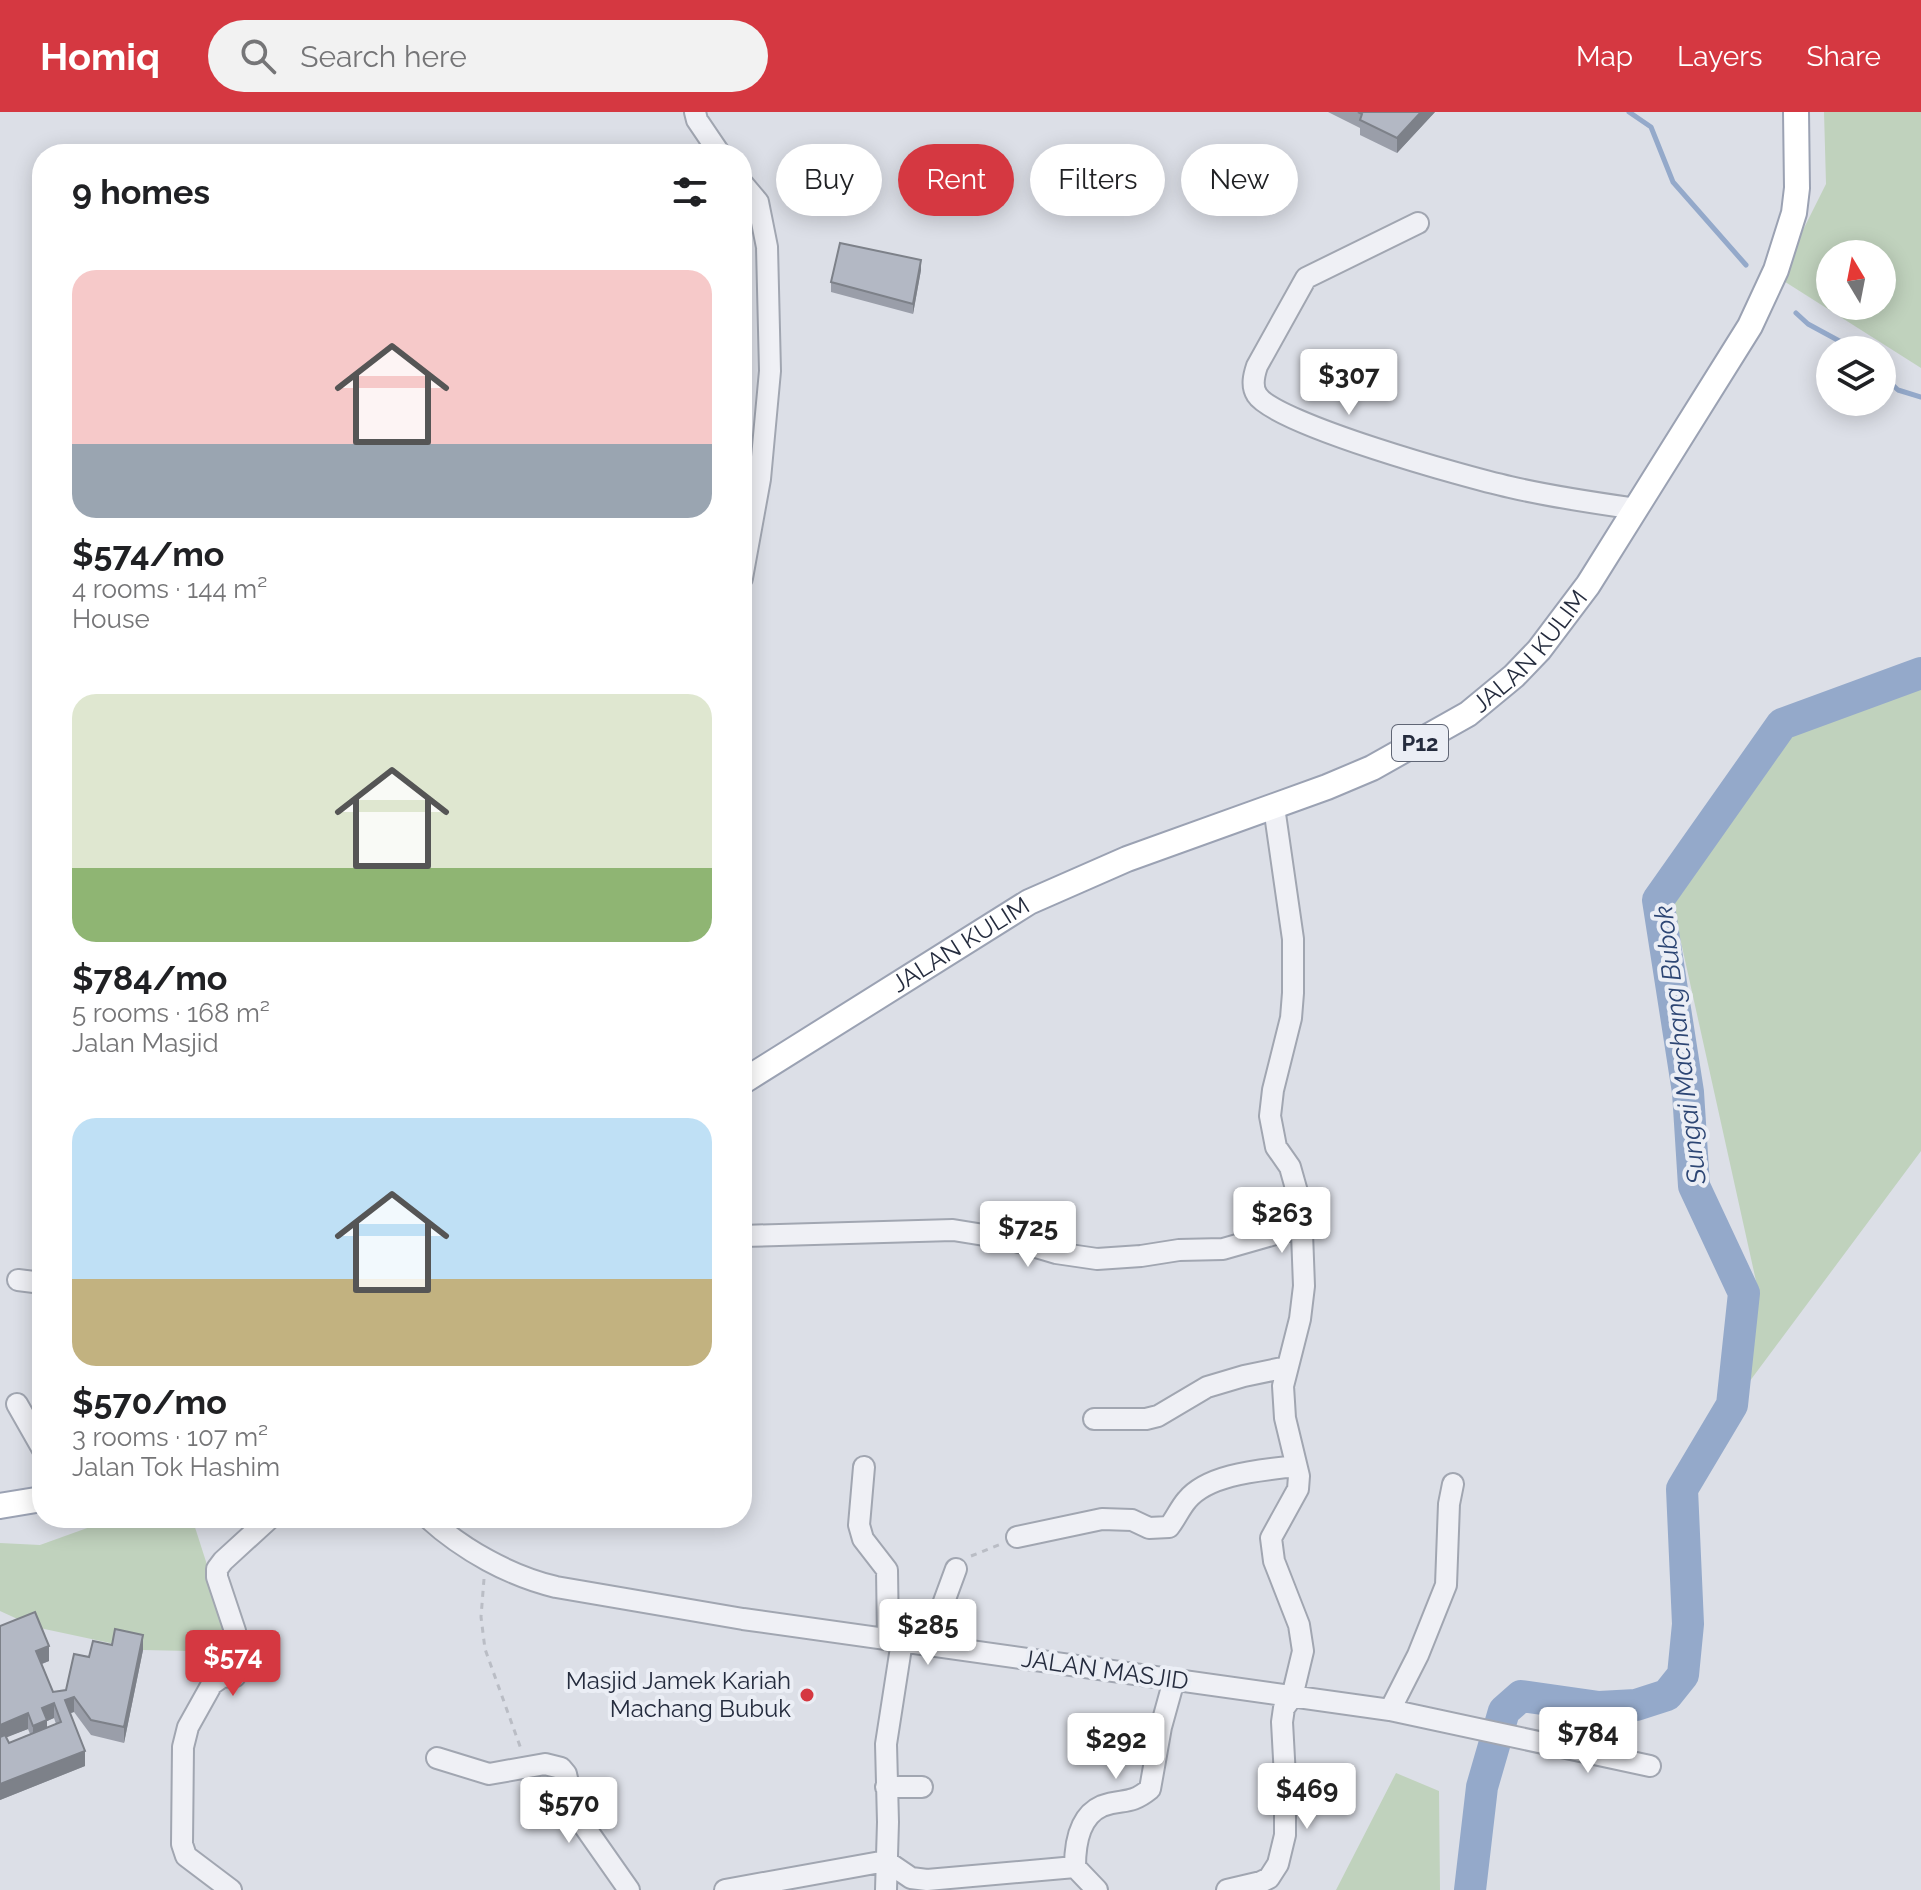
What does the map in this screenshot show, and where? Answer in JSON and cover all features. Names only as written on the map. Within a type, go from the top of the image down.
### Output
[{"type":"main road","name":"JALAN KULIM","points":[[752,1076],[1029,902],[1127,859],[1274,807],[1372,768],[1468,714],[1514,676],[1539,650],[1588,585],[1750,326],[1776,270],[1794,213],[1797,188],[1796,112]]},
{"type":"main road","points":[[0,1506],[32,1501]]},
{"type":"street","points":[[695,112],[713,144]]},
{"type":"street","points":[[752,195],[758,202],[767,247],[770,371],[760,479],[752,523]]},
{"type":"street","points":[[1418,223],[1306,278],[1257,366],[1253,380],[1257,395],[1269,406],[1321,431],[1363,444],[1510,487],[1637,509]]},
{"type":"street","points":[[1227,1890],[1269,1878],[1278,1864],[1285,1835],[1282,1722],[1284,1708],[1292,1697],[1303,1651],[1299,1625],[1274,1561],[1271,1538],[1298,1489],[1285,1418],[1283,1386],[1300,1319],[1304,1286],[1303,1226],[1290,1167],[1276,1147],[1270,1116],[1273,1090],[1291,1018],[1293,993],[1293,939],[1274,807]]},
{"type":"street","points":[[752,1236],[953,1230],[1097,1259],[1179,1250],[1223,1249],[1303,1226]]},
{"type":"street","points":[[18,1280],[32,1282]]},
{"type":"street","points":[[1094,1419],[1146,1419],[1158,1416],[1207,1387],[1287,1367]]},
{"type":"street","points":[[17,1404],[32,1430]]},
{"type":"street","points":[[1017,1537],[1102,1519],[1132,1520],[1149,1528],[1169,1527],[1188,1499],[1208,1483],[1262,1470],[1296,1466]]},
{"type":"street","points":[[864,1467],[859,1525],[863,1539],[887,1570],[895,1640],[886,1744],[886,1890]]},
{"type":"street","points":[[1390,1710],[1418,1655],[1446,1585],[1449,1504],[1453,1484]]},
{"type":"street","points":[[231,1890],[186,1856],[182,1844],[183,1747],[188,1727],[212,1684],[222,1677],[235,1676],[242,1663],[217,1569],[259,1528]]},
{"type":"street","name":"JALAN MASJID","points":[[442,1528],[487,1559],[528,1580],[556,1587],[743,1619],[1390,1710],[1650,1766]]},
{"type":"street","points":[[928,1645],[956,1569]]},
{"type":"street","points":[[1097,1890],[1075,1867],[1075,1843],[1088,1818],[1104,1805],[1128,1802],[1150,1789],[1161,1727],[1174,1680]]},
{"type":"street","points":[[437,1758],[489,1774],[545,1764],[561,1768],[566,1774],[575,1813],[629,1890]]},
{"type":"street","points":[[886,1787],[922,1787]]},
{"type":"street","points":[[725,1890],[886,1861],[911,1878],[927,1880],[1075,1867]]},
{"type":"path","points":[[956,1569],[974,1555],[1017,1537]]},
{"type":"path","points":[[487,1559],[481,1617],[485,1649],[527,1767]]},
{"type":"green space","points":[[1824,112],[1921,112],[1921,368],[1896,352],[1896,336],[1871,336],[1845,320],[1896,320],[1896,240],[1816,240],[1816,301],[1779,278],[1826,184]]},
{"type":"green space","points":[[1921,684],[1921,1151],[1732,1405],[1758,1290],[1673,906],[1790,736]]},
{"type":"green space","points":[[87,1528],[195,1528],[235,1652],[143,1650],[35,1627],[0,1611],[0,1543],[40,1545]]},
{"type":"green space","points":[[1396,1773],[1439,1791],[1440,1890],[1336,1890]]},
{"type":"building","points":[[1358,112],[1421,112],[1397,138],[1360,120],[1362,114]]},
{"type":"building","points":[[840,243],[921,260],[913,304],[831,282]]},
{"type":"building","points":[[35,1612],[49,1646],[36,1651],[53,1692],[66,1690],[74,1654],[89,1657],[93,1641],[112,1645],[115,1629],[143,1635],[124,1727],[91,1720],[74,1697],[65,1700],[85,1751],[0,1784],[0,1737],[5,1735],[9,1743],[61,1722],[54,1703],[42,1708],[47,1720],[33,1726],[28,1713],[0,1725],[0,1626]]},
{"type":"waterway","points":[[1629,112],[1651,127],[1673,182],[1746,265]]},
{"type":"waterway","points":[[1796,313],[1808,324],[1830,336]]},
{"type":"waterway","points":[[1896,388],[1921,397]]},
{"type":"waterway","name":"Sungai Machang Bubok","points":[[1470,1890],[1482,1787],[1504,1711],[1521,1696],[1599,1707],[1636,1705],[1667,1695],[1683,1675],[1688,1624],[1682,1489],[1732,1405],[1744,1293],[1694,1186],[1688,1092],[1658,900],[1782,724],[1921,673]]},
{"type":"place","name":"Masjid Jamek Kariah Machang Bubuk","points":[[807,1695]]}]
